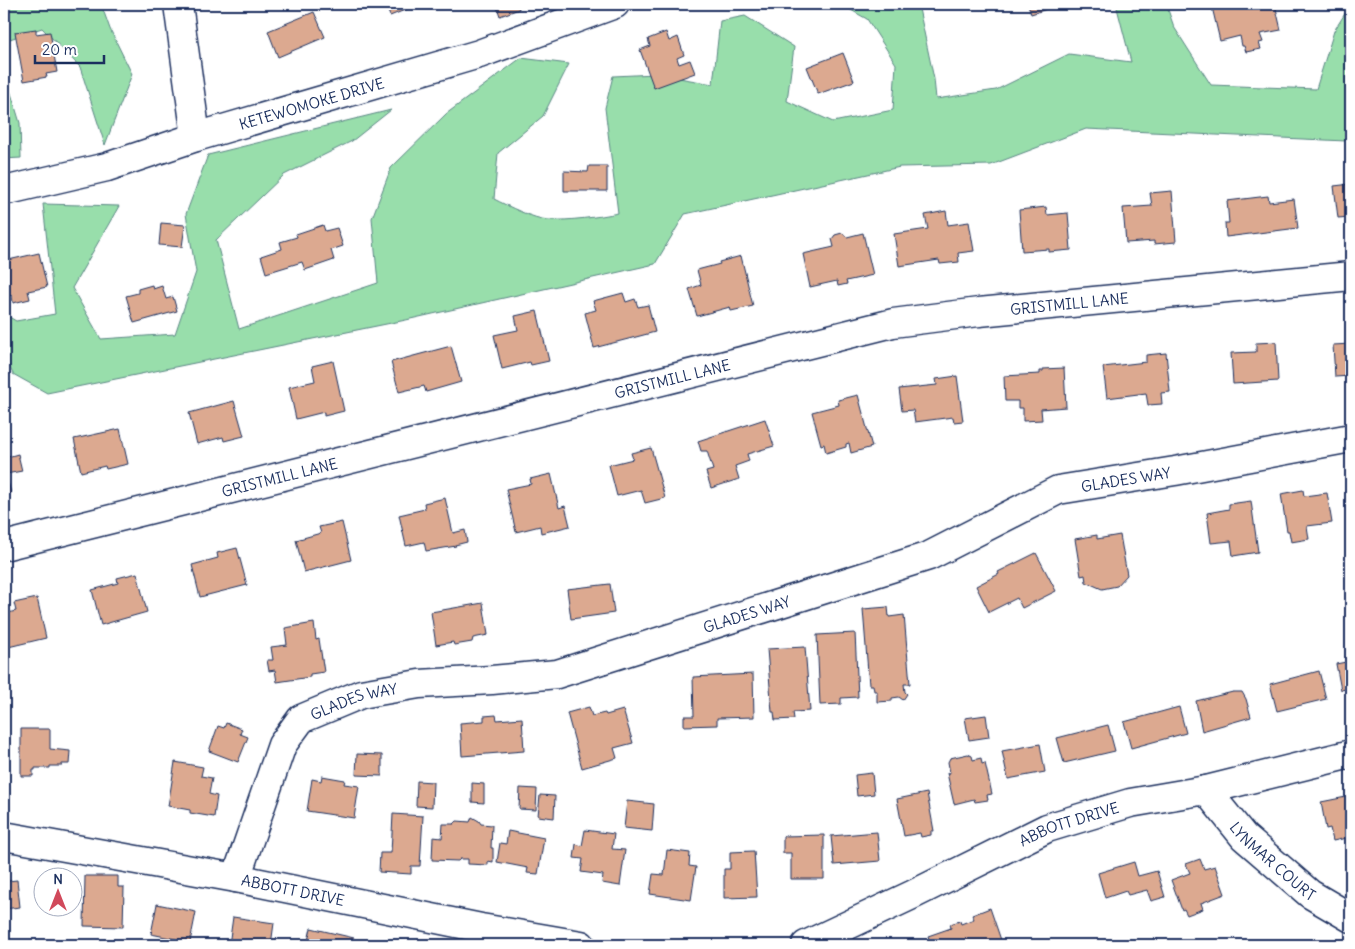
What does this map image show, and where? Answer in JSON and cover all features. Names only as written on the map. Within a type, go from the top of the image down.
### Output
[{"type":"street","points":[[178,4],[196,137]]},
{"type":"street","name":"KETEWOMOKE DRIVE","points":[[4,191],[107,167],[196,137],[479,54],[615,4]]},
{"type":"street","name":"GRISTMILL LANE","points":[[4,546],[893,323],[989,311],[1351,276]]},
{"type":"street","name":"GLADES WAY","points":[[236,878],[282,745],[301,719],[360,694],[419,684],[557,674],[929,556],[1058,490],[1175,471],[1351,438]]},
{"type":"street","name":"ABBOTT DRIVE","points":[[806,945],[1048,828],[1130,803],[1206,790],[1351,754]]},
{"type":"street","name":"LYNMAR COURT","points":[[1206,790],[1244,837],[1310,894],[1351,918]]},
{"type":"street","name":"ABBOTT DRIVE","points":[[4,836],[236,878],[481,928],[581,945]]},
{"type":"green space","points":[[4,4],[101,4],[110,29],[132,74],[105,145],[80,67],[42,28],[4,41]]},
{"type":"green space","points":[[840,4],[918,4],[934,79],[936,99],[996,90],[1069,54],[1131,62],[1116,4],[1166,4],[1174,27],[1211,85],[1316,89],[1334,31],[1351,4],[1351,137],[1346,141],[1086,129],[991,165],[900,167],[685,214],[655,264],[406,320],[47,393],[13,374],[4,356],[4,314],[16,321],[55,314],[43,204],[119,206],[72,288],[101,339],[175,334],[196,272],[186,214],[208,155],[391,110],[352,141],[284,175],[216,240],[239,329],[378,283],[372,218],[391,168],[446,114],[521,58],[569,64],[543,116],[498,153],[494,199],[528,215],[549,220],[565,220],[618,213],[605,108],[613,76],[656,74],[713,84],[720,21],[745,16],[794,47],[787,101],[833,122],[893,110],[896,64],[867,19]]},
{"type":"green space","points":[[4,70],[20,123],[21,158],[4,159]]},
{"type":"building","points":[[385,4],[420,4],[390,16]]},
{"type":"building","points":[[496,4],[518,4],[519,9],[500,16]]},
{"type":"building","points":[[1028,4],[1063,4],[1031,14]]},
{"type":"building","points":[[1227,4],[1275,4],[1281,30],[1260,34],[1263,42],[1259,43],[1261,49],[1246,52],[1244,46],[1242,46],[1240,36],[1220,41],[1212,7]]},
{"type":"building","points":[[314,12],[325,37],[278,57],[268,31]]},
{"type":"building","points":[[36,29],[36,34],[50,32],[57,72],[46,74],[47,77],[24,81],[15,32]]},
{"type":"building","points":[[666,32],[669,41],[678,37],[684,55],[677,58],[679,64],[690,60],[695,73],[654,88],[640,50],[650,46],[648,39]]},
{"type":"building","points":[[843,53],[854,81],[818,94],[807,67]]},
{"type":"building","points":[[589,166],[607,166],[607,191],[564,191],[564,171],[588,172]]},
{"type":"building","points":[[1351,184],[1351,217],[1338,218],[1334,186]]},
{"type":"building","points":[[1172,191],[1176,242],[1154,244],[1154,241],[1126,243],[1123,208],[1152,206],[1150,193]]},
{"type":"building","points":[[1268,196],[1269,202],[1294,199],[1298,228],[1226,237],[1225,223],[1229,223],[1227,201]]},
{"type":"building","points":[[1046,207],[1047,215],[1068,213],[1071,250],[1049,252],[1049,249],[1022,251],[1019,210]]},
{"type":"building","points":[[946,211],[948,225],[969,222],[974,251],[958,253],[959,262],[940,264],[939,260],[899,266],[894,234],[928,229],[925,215]]},
{"type":"building","points":[[161,223],[185,225],[182,247],[159,245]]},
{"type":"building","points":[[323,225],[325,231],[337,228],[343,246],[331,250],[334,260],[305,270],[302,262],[266,273],[261,256],[282,249],[280,242],[297,237],[296,234]]},
{"type":"building","points":[[842,233],[847,237],[863,233],[873,275],[846,281],[847,284],[838,286],[837,281],[810,287],[803,254],[834,247],[832,239],[835,235]]},
{"type":"building","points":[[39,253],[47,287],[28,291],[30,299],[13,303],[12,295],[4,297],[4,261]]},
{"type":"building","points":[[741,256],[753,306],[731,311],[730,307],[697,316],[689,289],[701,285],[697,270]]},
{"type":"building","points":[[152,285],[153,289],[162,286],[166,299],[173,297],[177,311],[134,323],[126,296],[138,293],[138,289]]},
{"type":"building","points":[[623,293],[626,302],[635,299],[638,307],[648,305],[655,332],[594,348],[585,313],[596,310],[593,301]]},
{"type":"building","points":[[537,311],[549,361],[531,365],[530,362],[502,369],[494,335],[518,330],[515,316]]},
{"type":"building","points":[[1276,342],[1278,381],[1233,384],[1231,353],[1256,352],[1256,343]]},
{"type":"building","points":[[1351,344],[1351,376],[1335,377],[1333,345]]},
{"type":"building","points":[[451,346],[461,382],[426,392],[424,386],[399,392],[391,362]]},
{"type":"building","points":[[1166,353],[1170,392],[1161,393],[1162,404],[1148,405],[1146,393],[1107,398],[1103,367],[1146,362],[1146,355]]},
{"type":"building","points":[[333,361],[344,411],[324,416],[324,412],[296,419],[289,387],[315,381],[312,366]]},
{"type":"building","points":[[1064,368],[1066,407],[1041,409],[1042,420],[1023,421],[1023,408],[1018,408],[1018,401],[1005,401],[1004,376],[1040,374],[1040,371],[1043,371],[1043,369]]},
{"type":"building","points":[[957,376],[963,421],[954,422],[953,417],[915,422],[913,410],[902,411],[899,389],[937,385],[936,379]]},
{"type":"building","points":[[858,395],[872,447],[851,453],[849,443],[846,444],[846,447],[826,453],[824,444],[821,445],[812,412],[839,405],[838,400]]},
{"type":"building","points":[[234,401],[244,436],[224,441],[223,437],[197,444],[189,413]]},
{"type":"building","points":[[765,419],[774,446],[747,454],[749,461],[735,466],[739,479],[711,488],[706,472],[713,470],[707,451],[701,451],[698,441]]},
{"type":"building","points":[[120,429],[128,464],[106,469],[105,466],[81,472],[74,439]]},
{"type":"building","points":[[651,448],[665,498],[645,503],[641,490],[617,496],[609,465],[633,459],[631,453]]},
{"type":"building","points":[[18,454],[22,471],[6,474],[11,493],[4,495],[4,458]]},
{"type":"building","points":[[551,474],[559,508],[565,506],[570,526],[541,533],[540,526],[516,532],[506,489],[531,484],[530,479]]},
{"type":"building","points":[[1303,490],[1304,496],[1327,493],[1332,523],[1307,526],[1309,539],[1291,542],[1289,531],[1287,531],[1281,494]]},
{"type":"building","points":[[445,498],[453,533],[465,530],[467,542],[456,546],[426,551],[424,542],[406,546],[399,515],[425,509],[424,503]]},
{"type":"building","points":[[1251,501],[1258,552],[1233,556],[1231,541],[1211,543],[1207,513],[1229,509],[1229,504]]},
{"type":"building","points":[[342,522],[351,560],[304,572],[296,540],[321,533],[319,527]]},
{"type":"building","points":[[1097,535],[1097,539],[1120,535],[1127,575],[1117,586],[1102,589],[1086,582],[1085,575],[1081,576],[1075,539]]},
{"type":"building","points":[[237,548],[247,585],[200,597],[192,565],[218,558],[217,553]]},
{"type":"building","points":[[1036,553],[1056,591],[1022,608],[1017,598],[989,612],[976,586],[999,574],[998,572]]},
{"type":"building","points":[[137,573],[147,612],[101,625],[92,590],[118,583],[117,578]]},
{"type":"building","points":[[610,584],[614,613],[571,619],[567,589]]},
{"type":"building","points":[[37,598],[46,638],[4,648],[4,614],[16,611],[14,603]]},
{"type":"building","points":[[483,603],[488,635],[473,638],[472,642],[454,645],[453,642],[436,645],[431,612]]},
{"type":"building","points":[[888,607],[889,617],[904,615],[910,684],[904,684],[907,694],[903,700],[899,697],[892,698],[892,701],[877,702],[877,691],[874,691],[873,685],[869,685],[863,609]]},
{"type":"building","points":[[314,623],[316,640],[319,639],[324,672],[310,674],[310,677],[277,682],[275,670],[269,671],[267,660],[273,660],[271,647],[287,645],[285,628]]},
{"type":"building","points":[[855,633],[858,697],[841,698],[841,704],[820,705],[817,635]]},
{"type":"building","points":[[805,647],[810,711],[793,712],[794,719],[775,720],[774,712],[772,712],[767,649]]},
{"type":"building","points":[[1351,661],[1351,688],[1341,690],[1336,664]]},
{"type":"building","points":[[1319,671],[1326,699],[1277,711],[1270,684]]},
{"type":"building","points":[[753,674],[754,717],[717,718],[717,725],[684,726],[684,716],[694,716],[693,677]]},
{"type":"building","points":[[1233,692],[1242,692],[1251,717],[1202,731],[1196,701]]},
{"type":"building","points":[[589,707],[592,716],[605,713],[606,715],[623,710],[633,743],[614,748],[617,758],[582,768],[567,713]]},
{"type":"building","points":[[1179,707],[1186,733],[1131,748],[1124,722]]},
{"type":"building","points":[[496,715],[497,720],[522,718],[524,751],[462,756],[460,723],[484,721],[484,716]]},
{"type":"building","points":[[986,715],[989,737],[969,740],[965,718]]},
{"type":"building","points":[[226,723],[242,729],[240,734],[248,737],[238,762],[209,751],[218,726],[224,728]]},
{"type":"building","points":[[1108,725],[1115,751],[1064,763],[1057,738]]},
{"type":"building","points":[[21,729],[50,729],[50,749],[70,751],[69,764],[50,766],[50,768],[35,768],[33,776],[21,776]]},
{"type":"building","points":[[1040,744],[1045,772],[1008,779],[1002,751]]},
{"type":"building","points":[[357,754],[382,755],[382,776],[356,775]]},
{"type":"building","points":[[968,754],[972,756],[973,760],[981,758],[982,764],[985,763],[992,794],[987,795],[988,800],[975,802],[974,799],[954,804],[947,773],[950,773],[948,762],[950,758]]},
{"type":"building","points":[[175,762],[203,767],[201,776],[212,778],[209,794],[217,796],[214,817],[190,813],[190,810],[168,806]]},
{"type":"building","points":[[872,773],[874,794],[857,796],[855,775]]},
{"type":"building","points":[[322,776],[345,780],[344,784],[359,786],[354,818],[307,811],[312,779],[321,781]]},
{"type":"building","points":[[417,781],[433,782],[432,807],[416,806]]},
{"type":"building","points":[[472,783],[484,784],[484,803],[472,802]]},
{"type":"building","points":[[520,788],[537,789],[536,810],[519,809]]},
{"type":"building","points":[[927,793],[934,831],[931,831],[931,835],[921,837],[920,833],[904,836],[897,799]]},
{"type":"building","points":[[540,795],[555,796],[554,818],[538,816]]},
{"type":"building","points":[[1351,796],[1351,837],[1333,841],[1330,828],[1326,829],[1321,802]]},
{"type":"building","points":[[627,801],[654,804],[652,831],[624,828]]},
{"type":"building","points":[[393,814],[423,816],[420,866],[411,866],[411,874],[379,872],[380,853],[391,853]]},
{"type":"building","points":[[472,817],[481,824],[492,825],[491,848],[493,848],[493,862],[488,861],[488,865],[468,864],[468,859],[460,859],[458,861],[432,860],[433,837],[442,838],[443,824],[454,824],[457,821],[470,822]]},
{"type":"building","points":[[585,830],[614,834],[612,849],[625,850],[620,886],[602,883],[603,875],[581,872],[583,859],[574,858],[576,844],[582,846]]},
{"type":"building","points":[[508,831],[544,838],[538,874],[527,873],[528,868],[497,862],[500,843],[506,844]]},
{"type":"building","points":[[877,832],[880,861],[834,865],[831,836]]},
{"type":"building","points":[[824,835],[824,879],[791,879],[791,853],[783,853],[783,836]]},
{"type":"building","points":[[667,850],[690,853],[689,866],[696,867],[691,900],[650,894],[653,874],[664,875]]},
{"type":"building","points":[[754,851],[757,897],[724,898],[724,869],[730,869],[730,852]]},
{"type":"building","points":[[1200,859],[1204,869],[1215,866],[1225,894],[1201,903],[1203,909],[1187,915],[1184,909],[1182,910],[1171,880],[1190,873],[1186,864]]},
{"type":"building","points":[[1134,862],[1138,876],[1157,871],[1165,897],[1151,901],[1147,890],[1128,895],[1126,891],[1105,898],[1098,873]]},
{"type":"building","points":[[85,876],[118,876],[118,887],[124,887],[123,927],[84,926]]},
{"type":"building","points":[[7,878],[8,881],[17,880],[20,907],[4,909],[4,879]]},
{"type":"building","points":[[157,904],[196,912],[190,942],[151,934]]},
{"type":"building","points":[[990,908],[1002,943],[995,945],[931,945],[928,936],[951,928],[950,924],[960,921],[961,924],[974,919],[972,915]]},
{"type":"building","points":[[233,917],[274,923],[271,945],[229,945]]},
{"type":"building","points":[[311,928],[354,938],[353,945],[307,945]]},
{"type":"building","points":[[400,940],[424,943],[425,940],[433,941],[433,945],[399,945]]}]
